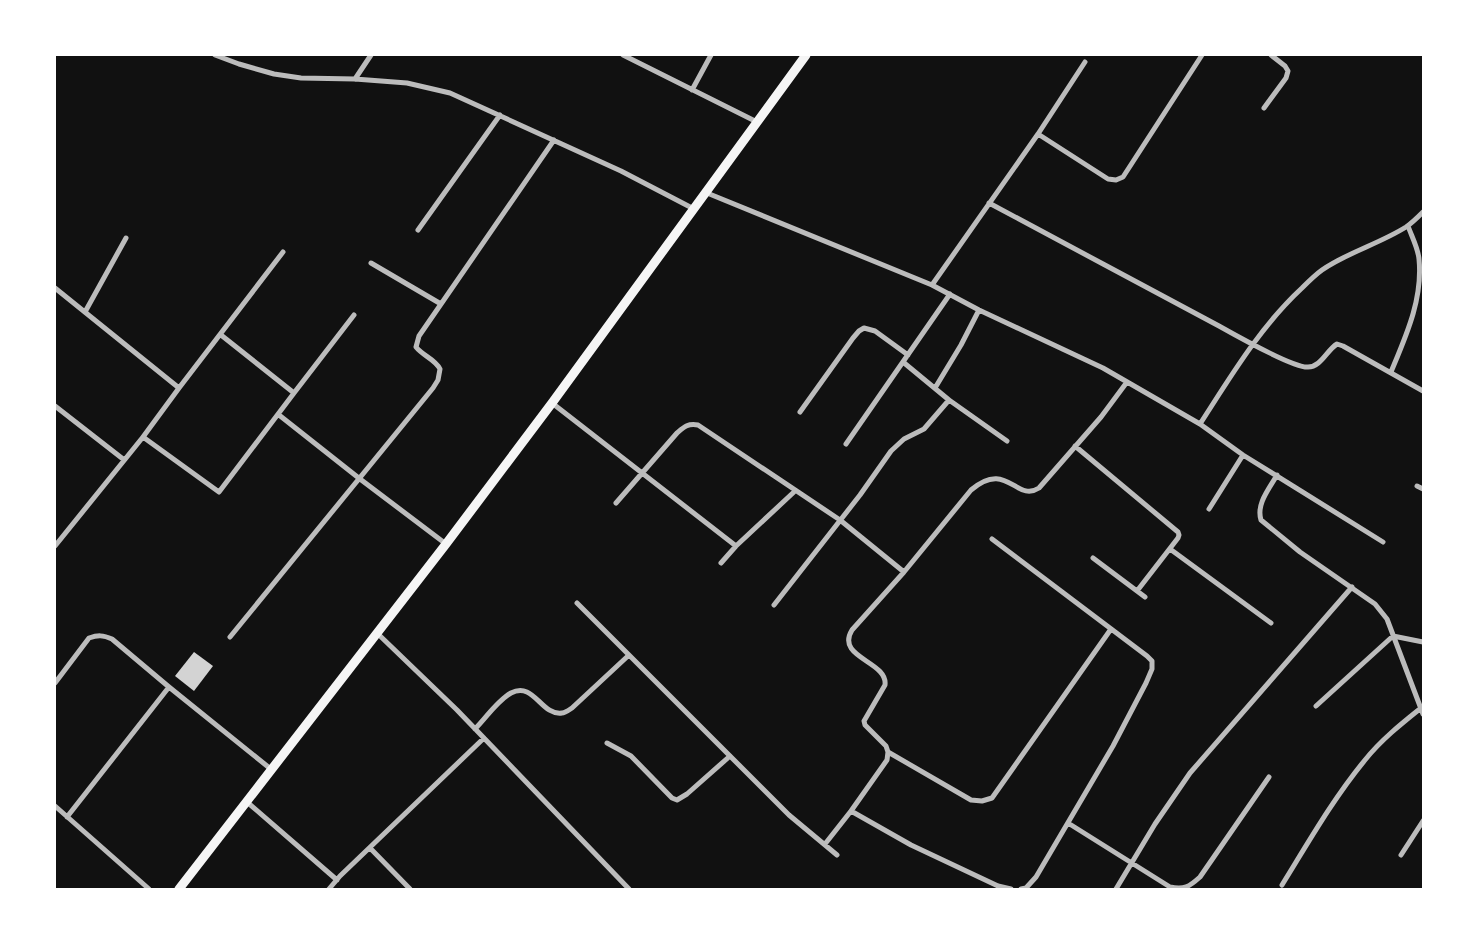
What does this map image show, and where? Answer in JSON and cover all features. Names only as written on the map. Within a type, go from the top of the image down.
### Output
[{"type":"main road","points":[[179,889],[446,544],[707,193],[806,55]]},
{"type":"street","points":[[215,55],[274,74],[301,78],[355,79],[407,83],[450,93],[621,171],[694,210]]},
{"type":"street","points":[[355,79],[371,55]]},
{"type":"street","points":[[623,55],[757,122]]},
{"type":"street","points":[[692,90],[711,55]]},
{"type":"street","points":[[1038,134],[1108,179],[1116,180],[1123,177],[1202,55]]},
{"type":"street","points":[[1264,108],[1286,78],[1288,71],[1285,66],[1271,55]]},
{"type":"street","points":[[932,285],[1038,134],[1085,62]]},
{"type":"street","points":[[418,230],[500,115]]},
{"type":"street","points":[[230,637],[428,396],[438,380],[440,369],[416,347],[419,336],[554,140]]},
{"type":"street","points":[[707,193],[932,285],[980,310],[1103,368],[1200,424],[1243,455],[1383,542]]},
{"type":"street","points":[[989,202],[1252,344],[1307,368],[1315,366],[1337,344],[1392,372],[1423,391]]},
{"type":"street","points":[[1200,424],[1252,344],[1270,320],[1321,271],[1345,256],[1408,226],[1423,212]]},
{"type":"street","points":[[1392,372],[1414,314],[1419,284],[1419,258],[1408,226]]},
{"type":"street","points":[[85,312],[126,238]]},
{"type":"street","points":[[55,546],[123,459],[143,437],[284,252]]},
{"type":"street","points":[[371,263],[441,304]]},
{"type":"street","points":[[55,288],[179,388]]},
{"type":"street","points":[[846,444],[950,294]]},
{"type":"street","points":[[935,388],[980,310]]},
{"type":"street","points":[[143,437],[219,492],[354,315]]},
{"type":"street","points":[[800,412],[853,338],[864,328],[875,331],[908,355]]},
{"type":"street","points":[[221,335],[294,393]]},
{"type":"street","points":[[903,362],[949,400],[1007,441]]},
{"type":"street","points":[[825,844],[851,811],[886,760],[888,752],[886,746],[865,725],[864,721],[885,685],[886,679],[851,649],[848,638],[852,630],[904,572],[971,490],[988,478],[999,478],[1026,492],[1033,492],[1039,488],[1101,417],[1127,382]]},
{"type":"street","points":[[774,605],[891,451],[904,439],[924,429],[949,400]]},
{"type":"street","points":[[552,403],[736,546]]},
{"type":"street","points":[[55,406],[123,459]]},
{"type":"street","points":[[279,415],[446,544]]},
{"type":"street","points":[[616,503],[677,433],[685,426],[698,424],[840,520],[904,572]]},
{"type":"street","points":[[1075,446],[1178,532],[1179,535],[1170,549],[1137,591]]},
{"type":"street","points":[[1208,509],[1243,455]]},
{"type":"street","points":[[1276,475],[1261,502],[1259,513],[1261,520],[1300,552],[1375,604],[1387,619],[1423,714]]},
{"type":"street","points":[[721,563],[736,546],[795,491]]},
{"type":"street","points":[[992,539],[1152,661],[1152,669],[1113,746],[1036,877],[1026,888],[1021,889]]},
{"type":"street","points":[[1170,549],[1271,624]]},
{"type":"street","points":[[1093,558],[1144,597]]},
{"type":"street","points":[[1116,889],[1190,773],[1352,587]]},
{"type":"street","points":[[577,603],[789,815],[837,855]]},
{"type":"street","points":[[888,752],[971,800],[982,801],[992,798],[1112,629]]},
{"type":"street","points":[[376,633],[476,729],[628,889]]},
{"type":"street","points":[[55,683],[89,638],[97,635],[106,636],[272,770]]},
{"type":"street","points":[[1393,636],[1423,642]]},
{"type":"street","points":[[1316,706],[1393,636]]},
{"type":"street","points":[[476,729],[503,699],[511,693],[520,690],[528,692],[552,712],[562,713],[572,708],[628,655]]},
{"type":"street","points":[[66,816],[169,687]]},
{"type":"street","points":[[1282,886],[1338,796],[1365,759],[1392,731],[1421,708]]},
{"type":"street","points":[[329,889],[484,738]]},
{"type":"street","points":[[607,743],[631,756],[672,798],[677,800],[687,794],[730,756]]},
{"type":"street","points":[[1068,823],[1170,887],[1189,888],[1200,877],[1269,777]]},
{"type":"street","points":[[247,802],[337,880]]},
{"type":"street","points":[[55,806],[149,889]]},
{"type":"street","points":[[851,811],[911,846],[998,886],[1011,889]]},
{"type":"street","points":[[1401,855],[1423,821]]},
{"type":"street","points":[[370,848],[410,889]]},
{"type":"building","points":[[194,652],[213,666],[194,691],[175,676]]}]
